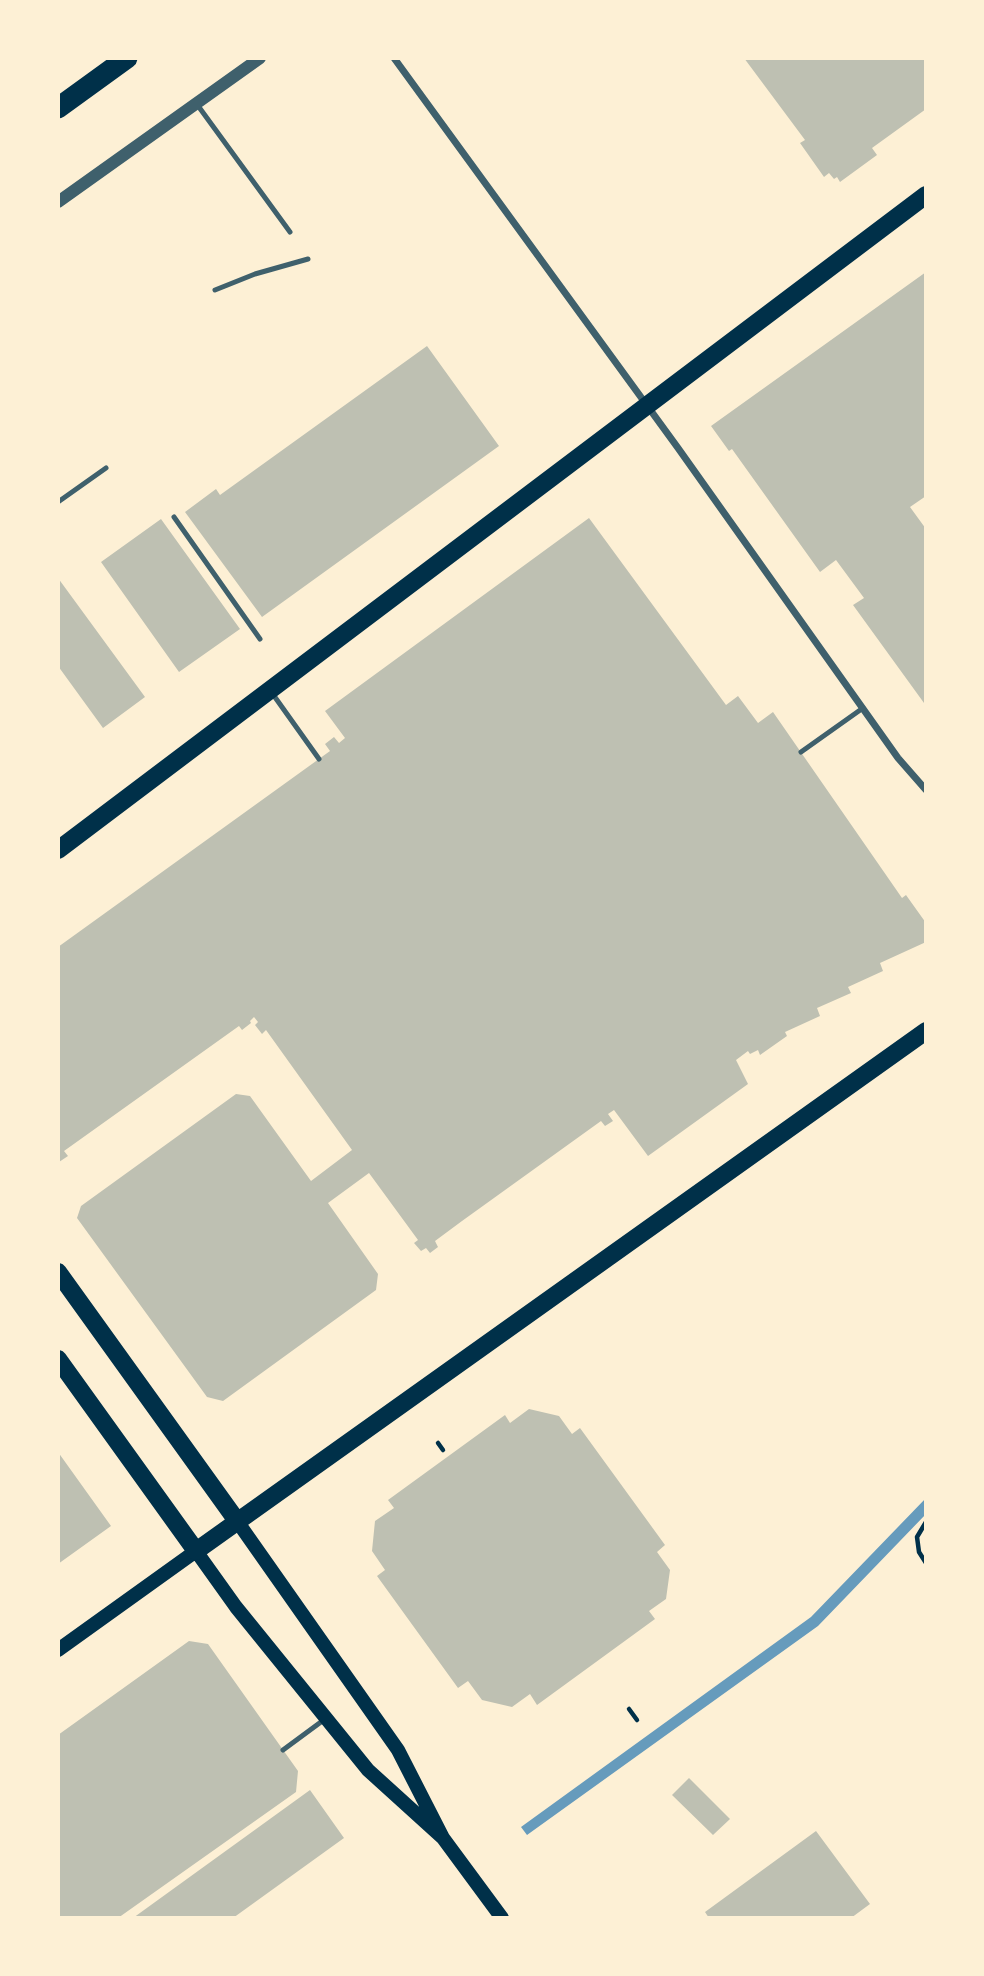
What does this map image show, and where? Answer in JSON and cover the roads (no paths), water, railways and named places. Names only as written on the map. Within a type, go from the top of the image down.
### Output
[{"type":"highway","points":[[58,108],[127,58]]},
{"type":"main road","points":[[58,850],[926,195]]},
{"type":"main road","points":[[58,1650],[926,1031]]},
{"type":"main road","points":[[58,1272],[398,1750],[443,1838],[502,1918]]},
{"type":"main road","points":[[58,1359],[236,1607],[325,1719],[368,1770],[443,1838]]},
{"type":"street","points":[[58,202],[260,58]]},
{"type":"street","points":[[394,58],[647,405],[898,758],[926,790]]},
{"type":"lane","points":[[197,103],[290,232]]},
{"type":"lane","points":[[215,290],[255,274],[308,258]]},
{"type":"lane","points":[[58,502],[106,468]]},
{"type":"lane","points":[[174,517],[260,639]]},
{"type":"lane","points":[[270,690],[320,759]]},
{"type":"lane","points":[[802,752],[863,708]]},
{"type":"lane","points":[[283,1750],[325,1719]]},
{"type":"water","points":[[926,1498],[926,1514],[818,1626],[527,1835],[521,1827],[811,1617]]}]
